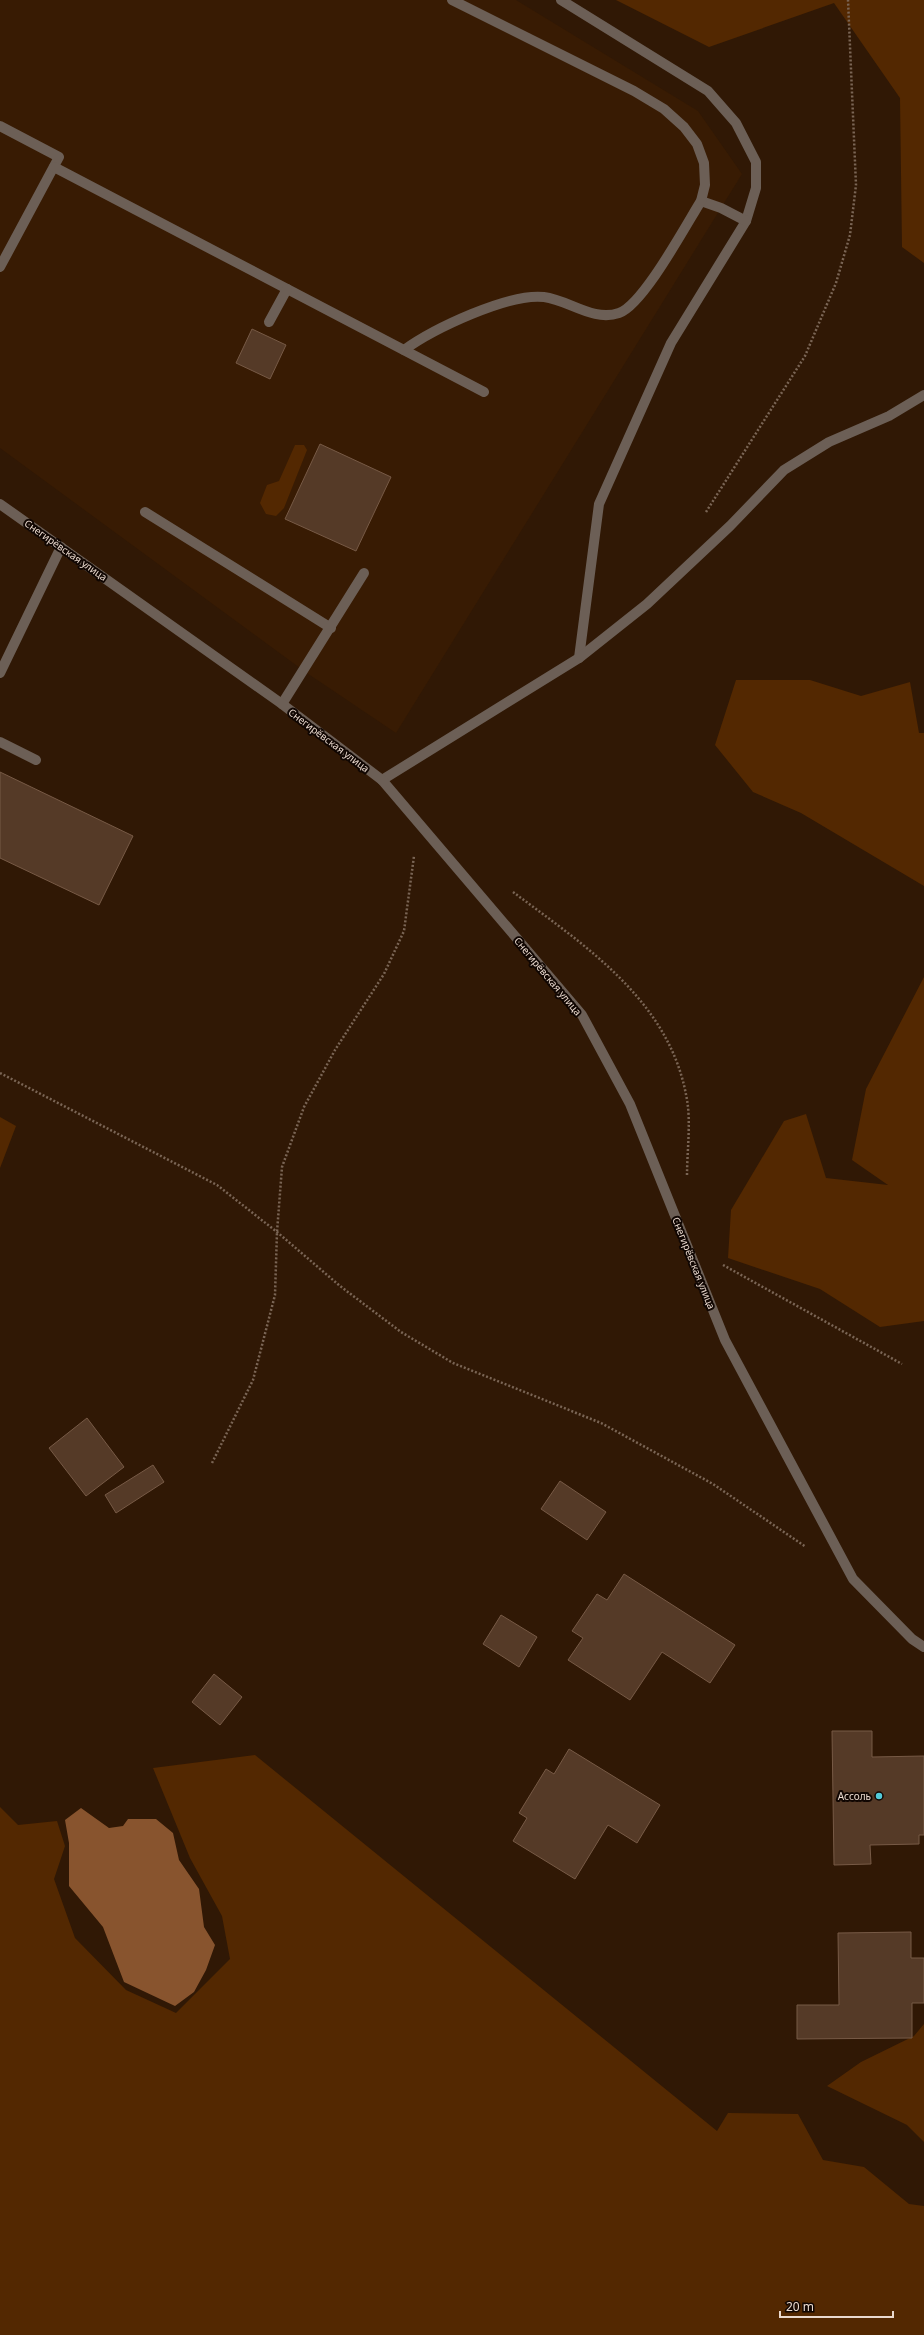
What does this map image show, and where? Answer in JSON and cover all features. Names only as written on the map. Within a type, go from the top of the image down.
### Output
[{"type":"street","points":[[404,350],[422,337],[506,300],[525,297],[545,297],[590,313],[605,315],[620,313],[632,304],[646,289],[701,201],[705,177],[704,163],[697,144],[684,127],[664,109],[634,91],[452,0]]},
{"type":"street","points":[[561,0],[708,92],[736,123],[756,162],[756,188],[746,221],[671,343],[599,504],[578,658]]},
{"type":"street","points":[[0,126],[59,157],[0,267]]},
{"type":"street","points":[[54,167],[484,392]]},
{"type":"street","points":[[701,201],[721,208],[746,221]]},
{"type":"street","points":[[269,322],[286,289]]},
{"type":"street","points":[[382,780],[578,658],[647,604],[730,526],[784,470],[829,442],[889,416],[924,395]]},
{"type":"street","name":"Снегирёвская улица","points":[[0,504],[282,704],[382,780],[582,1015],[630,1104],[726,1340],[852,1579],[912,1638],[924,1647]]},
{"type":"street","points":[[145,512],[331,628]]},
{"type":"street","points":[[0,673],[62,547]]},
{"type":"street","points":[[282,704],[331,628],[364,573]]},
{"type":"street","points":[[0,742],[36,760]]},
{"type":"path","points":[[702,517],[805,356],[836,283],[850,236],[856,185],[848,0]]},
{"type":"path","points":[[212,1463],[253,1380],[275,1295],[277,1232],[282,1167],[304,1107],[335,1050],[384,974],[404,931],[418,821]]},
{"type":"path","points":[[0,1073],[217,1184],[277,1232],[340,1286],[401,1332],[453,1362],[601,1422],[713,1484],[808,1548]]},
{"type":"path","points":[[687,1246],[902,1364]]},
{"type":"shaded area","points":[[0,0],[516,0],[698,111],[742,174],[396,733],[304,671],[0,448]]},
{"type":"shaded area","points":[[616,0],[924,0],[924,263],[902,247],[900,98],[834,3],[709,47]]},
{"type":"shaded area","points":[[295,445],[304,445],[307,450],[284,508],[276,516],[266,514],[260,503],[267,485],[279,481]]},
{"type":"shaded area","points":[[736,680],[810,680],[861,696],[910,682],[919,733],[924,733],[924,886],[801,813],[753,792],[715,745]]},
{"type":"shaded area","points":[[924,977],[924,1321],[880,1327],[820,1289],[728,1258],[731,1210],[784,1121],[806,1114],[826,1178],[888,1185],[852,1160],[866,1089]]},
{"type":"shaded area","points":[[0,1117],[16,1126],[0,1168]]},
{"type":"shaded area","points":[[255,1755],[717,2131],[728,2113],[798,2114],[823,2160],[864,2167],[909,2204],[924,2206],[924,2335],[0,2335],[0,1807],[18,1825],[57,1821],[65,1846],[54,1879],[75,1938],[126,1990],[176,2013],[230,1959],[222,1916],[190,1858],[153,1768]]},
{"type":"shaded area","points":[[81,1808],[109,1828],[123,1826],[128,1819],[156,1819],[173,1833],[179,1860],[199,1889],[204,1927],[215,1945],[206,1970],[194,1992],[175,2006],[124,1982],[103,1927],[69,1886],[69,1843],[65,1820]]},
{"type":"shaded area","points":[[924,2024],[924,2142],[907,2125],[827,2086],[861,2062],[914,2036]]},
{"type":"building","points":[[252,329],[286,345],[270,379],[236,363]]},
{"type":"building","points":[[320,444],[391,477],[356,551],[285,519]]},
{"type":"building","points":[[0,772],[133,836],[99,905],[0,858]]},
{"type":"building","points":[[87,1418],[124,1467],[86,1496],[49,1448]]},
{"type":"building","points":[[153,1465],[164,1482],[116,1513],[105,1495]]},
{"type":"building","points":[[560,1481],[606,1512],[587,1540],[541,1509]]},
{"type":"building","points":[[624,1574],[735,1645],[710,1683],[662,1652],[630,1700],[568,1660],[583,1638],[572,1631],[597,1594],[607,1600]]},
{"type":"building","points":[[501,1615],[537,1637],[519,1667],[483,1644]]},
{"type":"building","points":[[214,1674],[242,1697],[220,1725],[192,1702]]},
{"type":"building","name":"Ассоль","points":[[832,1731],[872,1731],[872,1757],[924,1756],[924,1835],[919,1835],[919,1844],[870,1845],[871,1864],[834,1865]]},
{"type":"building","points":[[569,1749],[660,1805],[637,1843],[608,1825],[575,1879],[513,1841],[527,1818],[519,1813],[546,1769],[554,1774]]},
{"type":"building","points":[[911,1932],[911,1958],[924,1958],[924,2003],[912,2003],[912,2038],[797,2039],[797,2005],[839,2005],[838,1933]]},
{"type":"place","name":"Ассоль","points":[[879,1796]]}]
